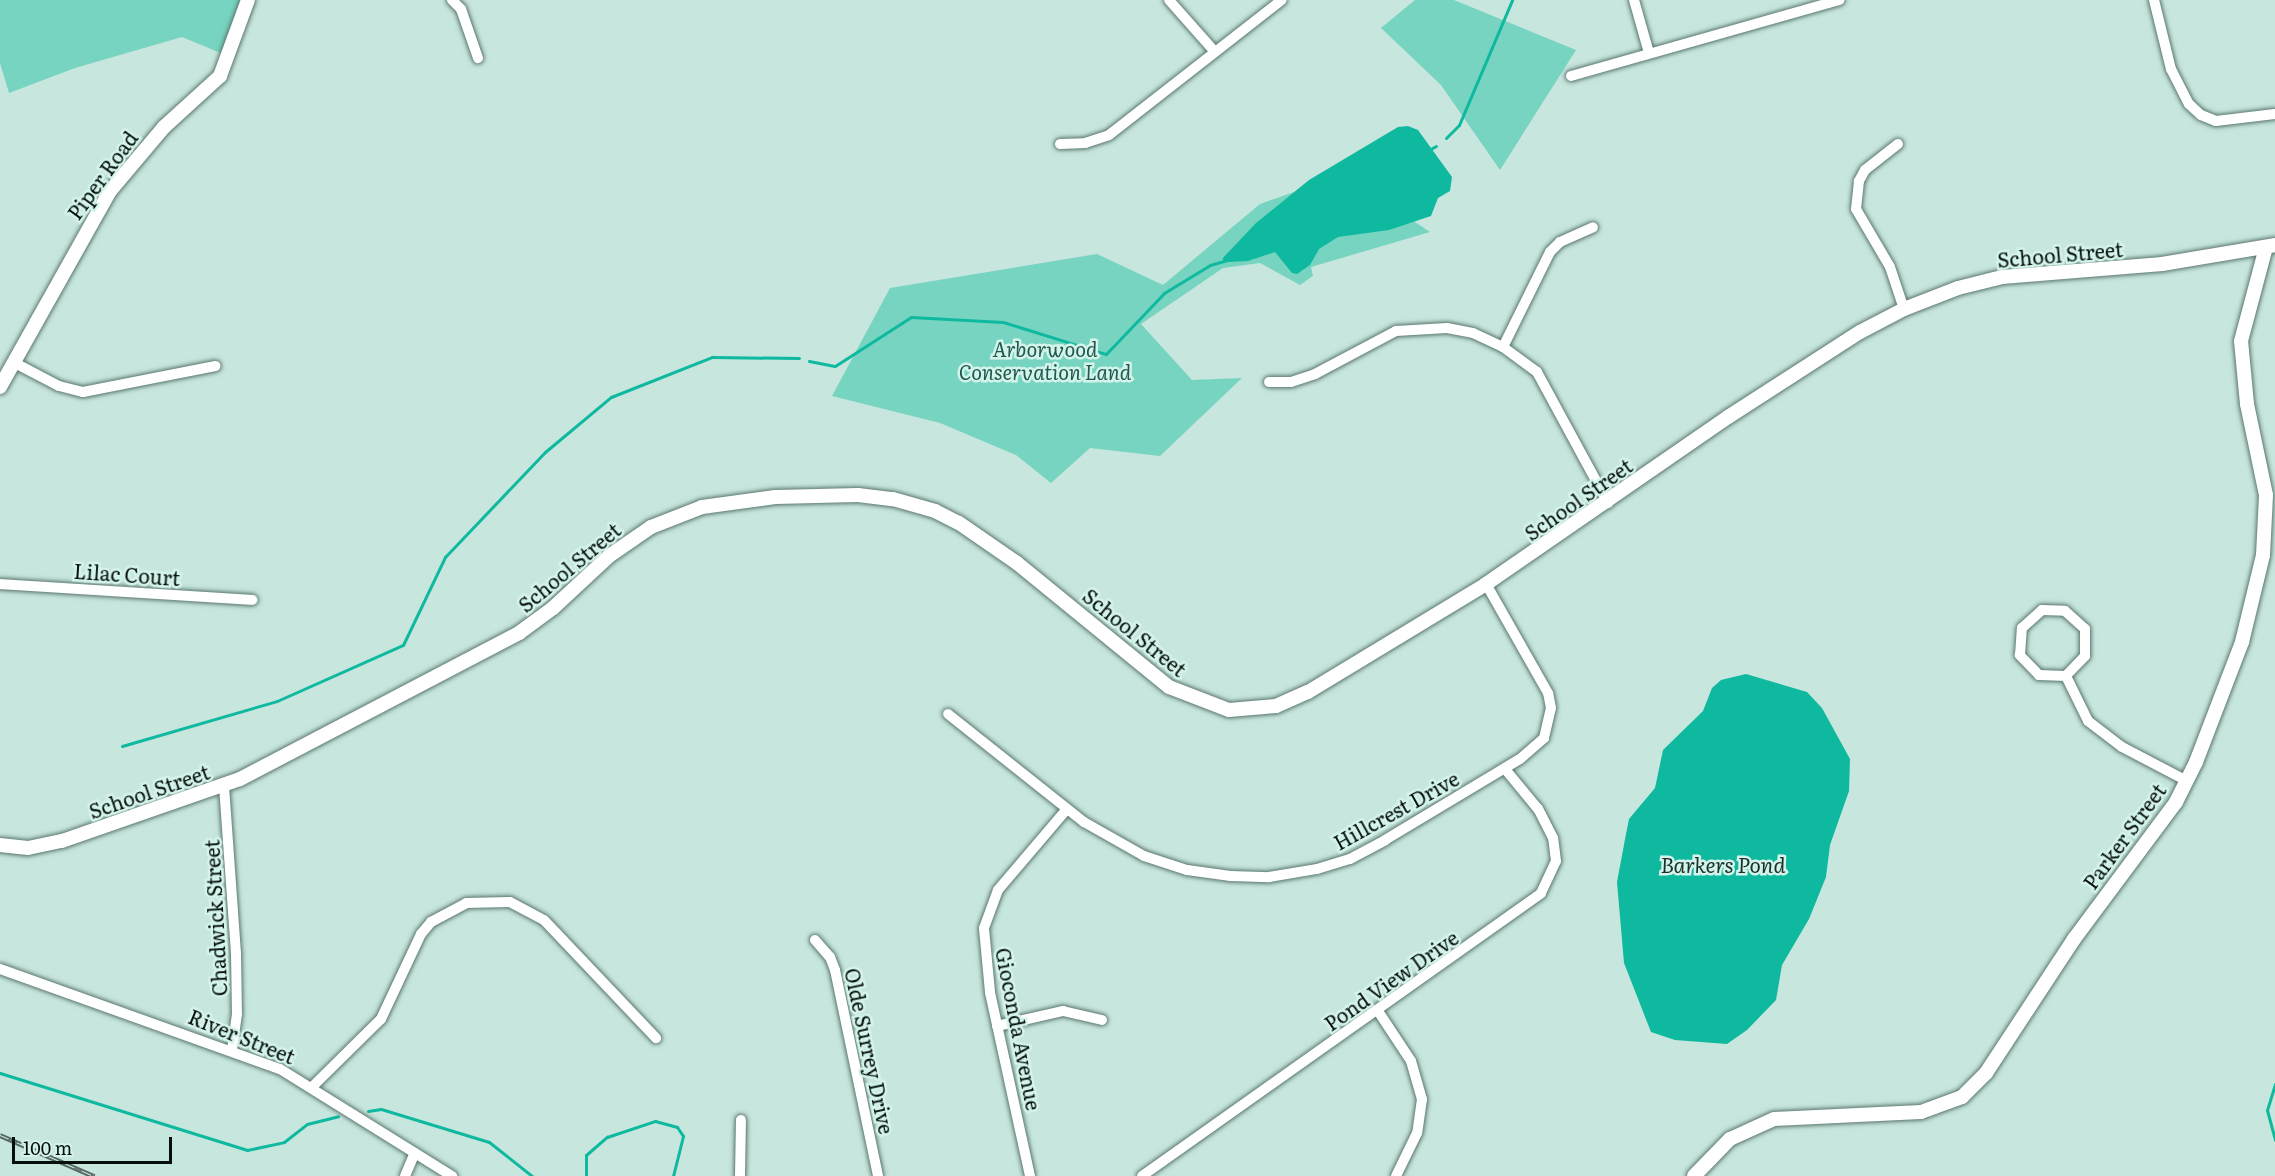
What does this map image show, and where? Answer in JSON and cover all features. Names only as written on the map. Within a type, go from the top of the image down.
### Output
[{"type":"street","name":"Piper Road","points":[[0,387],[110,191],[164,127],[220,76],[248,0]]},
{"type":"street","points":[[452,0],[461,9],[478,58]]},
{"type":"street","points":[[1169,0],[1215,52]]},
{"type":"street","points":[[1060,144],[1085,143],[1108,135],[1282,0]]},
{"type":"street","points":[[1634,0],[1649,54]]},
{"type":"street","points":[[1571,76],[1839,0]]},
{"type":"street","points":[[2154,0],[2171,69],[2189,104],[2216,122],[2275,114]]},
{"type":"street","points":[[1898,144],[1865,170],[1859,181],[1856,209],[1890,267],[1904,309]]},
{"type":"street","points":[[1503,347],[1550,252],[1560,242],[1593,227]]},
{"type":"street","name":"School Street","points":[[0,845],[22,848],[62,841],[224,786],[519,633],[553,608],[624,545],[651,527],[702,507],[842,494],[893,499],[935,511],[959,522],[1017,562],[1169,687],[1229,710],[1262,710],[1291,701],[1486,584],[1777,385],[1860,332],[1904,309],[1958,288],[2002,277],[2162,264],[2270,246]]},
{"type":"street","name":"Parker Street","points":[[1694,1176],[1730,1139],[1765,1122],[1802,1116],[1921,1112],[1949,1105],[1968,1092],[1986,1073],[2074,939],[2166,816],[2187,781],[2242,642],[2265,547],[2266,495],[2247,404],[2241,341],[2270,246]]},
{"type":"street","points":[[1269,382],[1292,382],[1315,374],[1370,342],[1396,331],[1422,327],[1473,333],[1503,347],[1537,372],[1608,502]]},
{"type":"street","points":[[13,362],[59,386],[83,392],[214,366]]},
{"type":"street","name":"Lilac Court","points":[[0,584],[252,600]]},
{"type":"street","name":"Hillcrest Drive","points":[[948,714],[1067,809],[1113,841],[1165,864],[1207,873],[1269,877],[1317,869],[1350,859],[1505,769],[1534,750],[1544,738],[1551,708],[1545,684],[1486,584]]},
{"type":"street","points":[[2042,610],[2070,613],[2087,634],[2085,656],[2066,676],[2039,675],[2020,655],[2022,628],[2042,610]]},
{"type":"street","points":[[2066,676],[2082,712],[2095,728],[2187,781]]},
{"type":"street","name":"Pond View Drive","points":[[1143,1176],[1532,902],[1547,884],[1556,861],[1553,838],[1538,809],[1505,769]]},
{"type":"street","name":"Chadwick Street","points":[[224,786],[236,946],[237,1014],[232,1048]]},
{"type":"street","name":"Gioconda Avenue","points":[[1030,1176],[997,1026],[984,952],[986,917],[1006,878],[1067,809]]},
{"type":"street","points":[[312,1087],[381,1019],[421,934],[431,922],[466,903],[510,902],[544,920],[656,1038]]},
{"type":"street","name":"Olde Surrey Drive","points":[[815,940],[830,957],[835,970],[878,1176]]},
{"type":"street","name":"River Street","points":[[0,969],[232,1048],[312,1087],[452,1176]]},
{"type":"street","points":[[997,1026],[1063,1011],[1102,1020]]},
{"type":"street","points":[[1378,1011],[1411,1061],[1422,1099],[1417,1133],[1396,1176]]},
{"type":"street","points":[[740,1176],[741,1120]]},
{"type":"street","points":[[405,1176],[415,1153]]},
{"type":"green space","points":[[0,0],[242,0],[223,54],[182,37],[75,68],[9,93],[0,63]]},
{"type":"green space","points":[[1415,0],[1454,0],[1576,50],[1500,170],[1441,85],[1381,28]]},
{"type":"green space","name":"Arborwood Conservation Land","points":[[1391,158],[1412,220],[1430,232],[1311,267],[1313,276],[1300,285],[1260,263],[1223,268],[1141,324],[1192,380],[1242,378],[1160,456],[1090,448],[1051,483],[1016,455],[940,423],[832,396],[890,288],[1097,254],[1163,285],[1260,204]]},
{"type":"water","points":[[1408,126],[1418,130],[1452,177],[1450,191],[1438,198],[1431,216],[1389,230],[1338,237],[1319,249],[1310,265],[1297,274],[1292,273],[1275,252],[1248,261],[1228,262],[1222,259],[1256,223],[1309,180],[1398,127]]},
{"type":"water","name":"Barkers Pond","points":[[1746,674],[1807,692],[1822,708],[1850,759],[1849,791],[1830,845],[1826,877],[1809,919],[1782,965],[1776,1000],[1747,1030],[1727,1044],[1675,1040],[1651,1032],[1624,963],[1617,882],[1626,834],[1629,819],[1655,788],[1663,750],[1703,711],[1712,688],[1721,680]]},
{"type":"waterway","points":[[1446,138],[1459,125],[1512,0]]},
{"type":"waterway","points":[[1429,150],[1436,146]]},
{"type":"waterway","points":[[809,361],[835,366],[911,317],[1003,322],[1106,354],[1164,293],[1210,265],[1227,260]]},
{"type":"waterway","points":[[122,746],[277,701],[403,645],[445,557],[545,452],[611,397],[712,357],[799,358]]},
{"type":"waterway","points":[[0,1073],[247,1150],[284,1142],[307,1124],[338,1116]]},
{"type":"waterway","points":[[2275,1084],[2267,1110],[2275,1140]]},
{"type":"waterway","points":[[368,1111],[381,1109],[489,1142],[532,1176]]},
{"type":"waterway","points":[[586,1176],[586,1155],[607,1137],[655,1121],[677,1127],[683,1136],[673,1176]]},
{"type":"railway","points":[[0,1135],[94,1176]]}]
